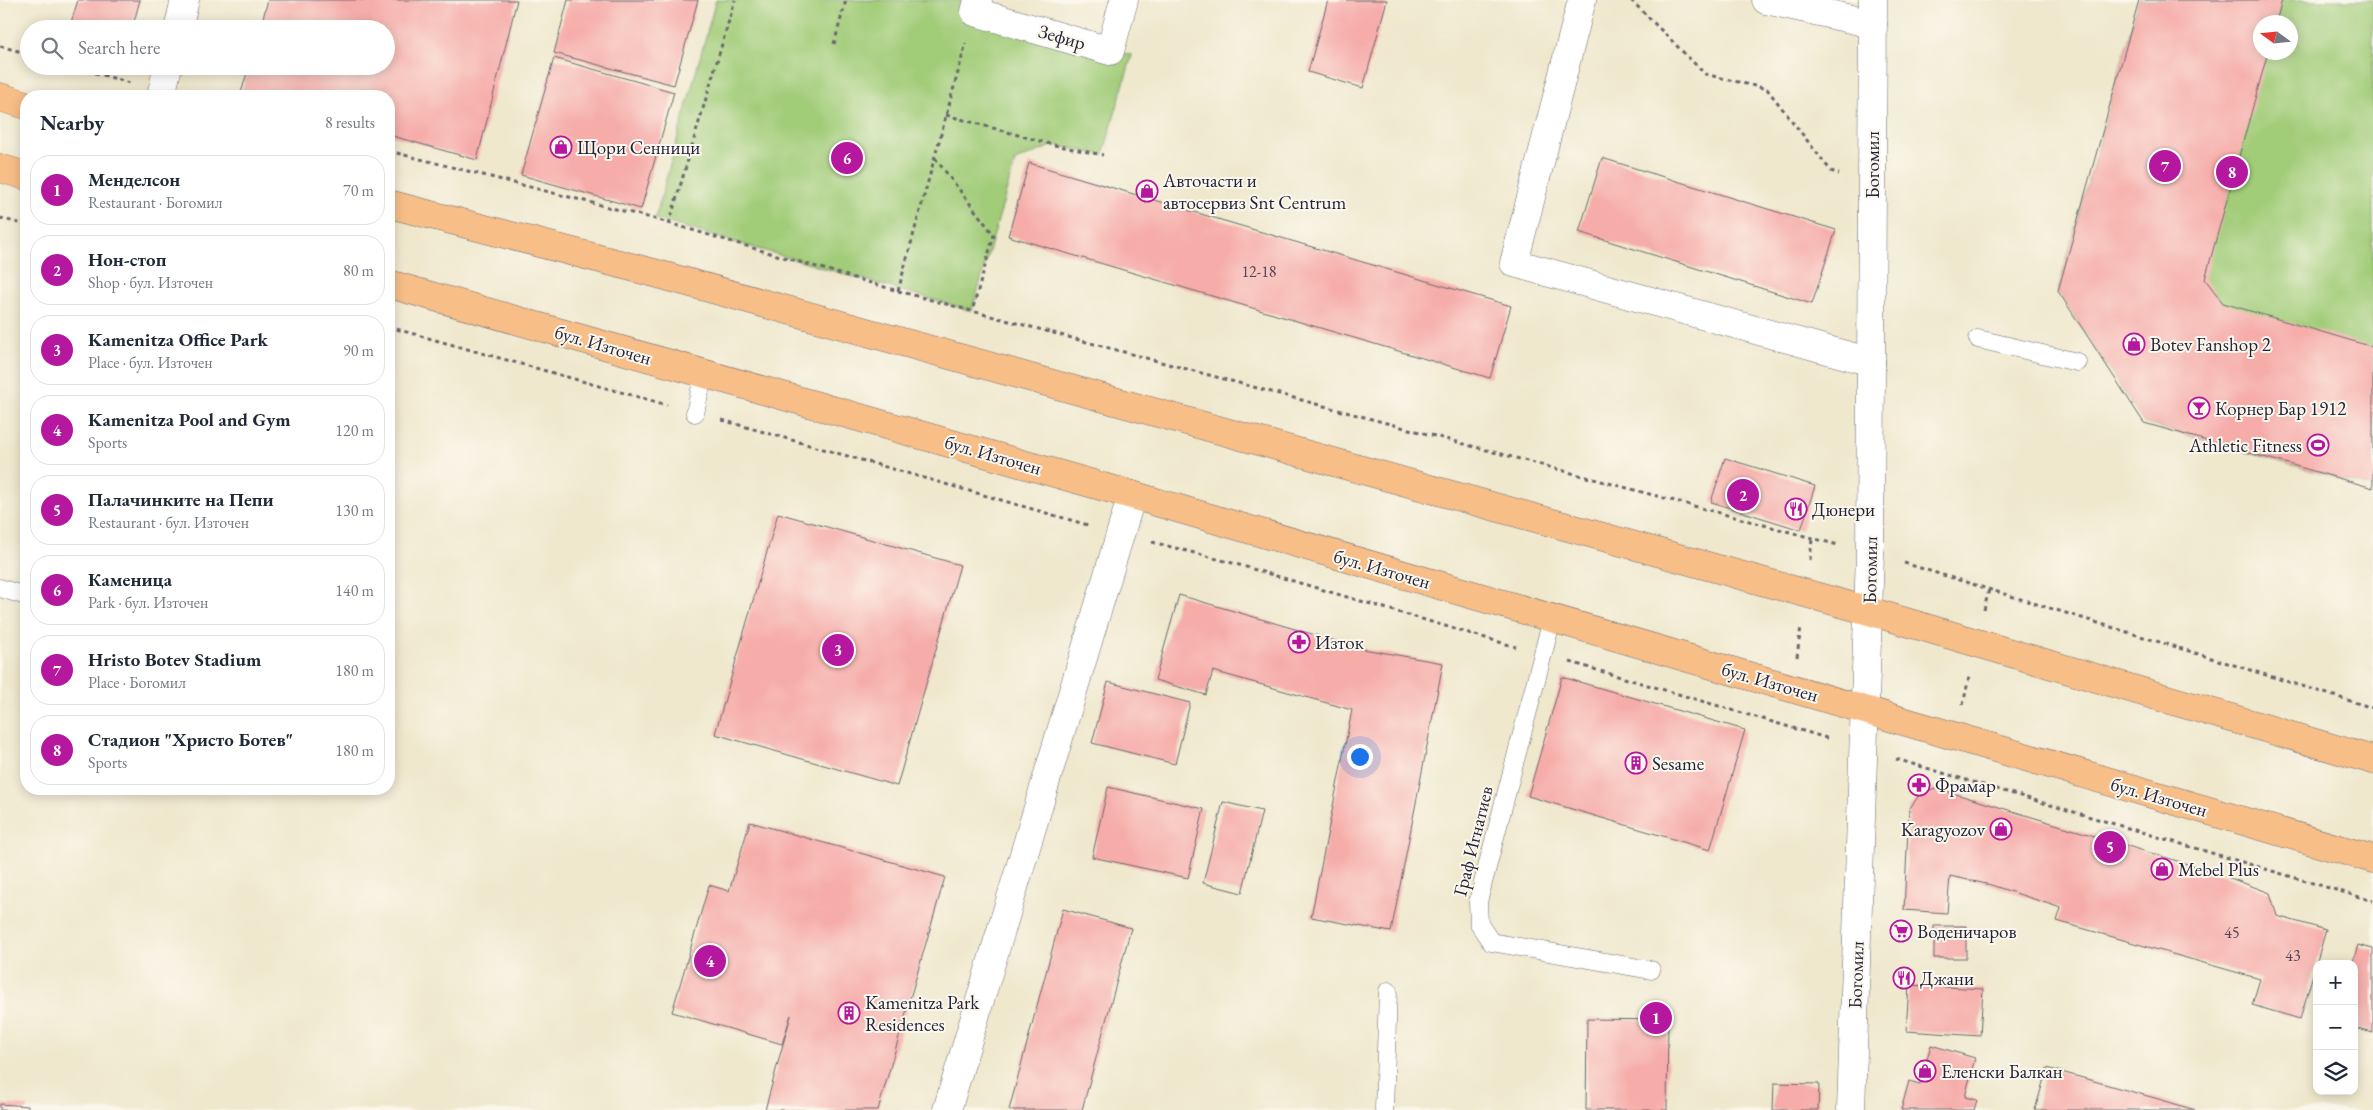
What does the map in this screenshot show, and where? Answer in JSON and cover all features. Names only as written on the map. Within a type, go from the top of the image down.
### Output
[{"type":"main road","points":[[0,97],[20,103]]},
{"type":"main road","points":[[0,168],[20,174]]},
{"type":"main road","points":[[395,206],[658,274],[1869,611],[2373,760]]},
{"type":"main road","name":"бул. Източен","points":[[395,286],[1132,495],[2373,859]]},
{"type":"street","points":[[180,20],[185,0]]},
{"type":"street","name":"Зефир","points":[[976,6],[1110,50],[1124,0]]},
{"type":"street","points":[[1582,0],[1514,263],[1872,362]]},
{"type":"street","points":[[1766,0],[1873,12]]},
{"type":"street","name":"Богомил","points":[[1851,1110],[1869,611],[1873,12]]},
{"type":"street","points":[[947,1110],[1132,495]]},
{"type":"lane","points":[[1978,338],[2077,362]]},
{"type":"lane","points":[[695,413],[704,373]]},
{"type":"lane","points":[[0,588],[20,594]]},
{"type":"lane","name":"Граф Игнатиев","points":[[1552,619],[1478,902],[1479,924],[1491,942],[1651,970]]},
{"type":"lane","points":[[1384,1110],[1388,991]]},
{"type":"path","points":[[670,224],[735,0]]},
{"type":"path","points":[[834,44],[846,0]]},
{"type":"path","points":[[1631,0],[1705,74],[1767,89],[1830,171],[1872,186]]},
{"type":"path","points":[[898,291],[976,6]]},
{"type":"path","points":[[0,46],[20,52]]},
{"type":"path","points":[[116,75],[164,85]]},
{"type":"path","points":[[946,115],[1054,145],[1103,155]]},
{"type":"path","points":[[395,152],[670,224],[898,291],[1844,547]]},
{"type":"path","points":[[935,157],[994,235],[972,311]]},
{"type":"path","points":[[0,218],[20,223]]},
{"type":"path","points":[[1788,726],[1812,539]]},
{"type":"path","points":[[1909,564],[2373,708]]},
{"type":"path","points":[[1948,774],[1989,589]]},
{"type":"path","points":[[1924,767],[2373,901]]},
{"type":"green space","points":[[716,0],[978,0],[1110,51],[1132,55],[1103,155],[1054,145],[1015,161],[972,311],[655,219]]},
{"type":"green space","points":[[2139,0],[2373,0],[2373,488],[2144,423],[2058,291]]},
{"type":"building","points":[[78,0],[140,0],[134,20],[72,20]]},
{"type":"building","points":[[268,0],[517,0],[477,160],[395,137],[395,90],[242,90],[246,75],[395,75],[395,20],[262,20]]},
{"type":"building","points":[[568,0],[698,0],[674,85],[554,53]]},
{"type":"building","points":[[1328,0],[1387,0],[1363,88],[1308,72]]},
{"type":"building","points":[[2139,0],[2282,0],[2278,15],[2253,15],[2253,60],[2266,60],[2205,279],[2223,303],[2373,347],[2373,488],[2144,423],[2058,291]]},
{"type":"building","points":[[554,58],[674,92],[641,209],[521,175]]},
{"type":"building","points":[[1602,158],[1836,230],[1812,304],[1579,232]]},
{"type":"building","points":[[1029,163],[1511,306],[1490,378],[1008,236]]},
{"type":"building","points":[[1725,458],[1815,486],[1801,530],[1711,502]]},
{"type":"building","points":[[778,513],[960,565],[897,786],[715,734]]},
{"type":"building","points":[[1179,595],[1363,649],[1443,663],[1391,932],[1311,917],[1352,710],[1213,671],[1206,695],[1155,680]]},
{"type":"building","name":"Sesame","points":[[1562,677],[1745,730],[1710,850],[1528,796]]},
{"type":"building","points":[[1108,682],[1190,703],[1175,764],[1092,743]]},
{"type":"building","points":[[1108,787],[1204,809],[1188,878],[1092,857]]},
{"type":"building","points":[[1936,788],[2217,873],[2270,893],[2277,916],[2326,930],[2317,960],[2313,960],[2313,974],[2300,1019],[2252,1005],[2260,979],[2057,921],[2061,908],[1991,885],[1950,876],[1947,913],[1904,910],[1909,809],[1921,793]]},
{"type":"building","points":[[1223,802],[1262,811],[1242,893],[1203,883]]},
{"type":"building","name":"Kamenitza Park Residences","points":[[750,822],[945,877],[878,1110],[765,1110],[791,1015],[782,1044],[672,1012],[709,885],[729,891]]},
{"type":"building","points":[[1063,909],[1131,928],[1082,1110],[1009,1110]]},
{"type":"building","points":[[1934,926],[1966,926],[1966,958],[1934,958]]},
{"type":"building","points":[[2358,945],[2373,949],[2373,1033],[2358,1029],[2358,960],[2353,960]]},
{"type":"building","points":[[1909,985],[1983,989],[1980,1036],[1906,1031]]},
{"type":"building","points":[[1587,1019],[1668,1020],[1667,1110],[1586,1110]]},
{"type":"building","points":[[1931,1045],[1975,1058],[1965,1097],[1977,1100],[1974,1110],[1901,1110],[1909,1081],[1920,1084]]},
{"type":"building","points":[[2047,1068],[2162,1100],[2195,1110],[2035,1110]]},
{"type":"building","points":[[1774,1083],[1819,1084],[1818,1110],[1773,1110]]},
{"type":"building","points":[[0,1104],[28,1106],[28,1110],[0,1110]]},
{"type":"place","name":"Щори Сенници","points":[[561,147]]},
{"type":"place","name":"Каменица","points":[[847,158]]},
{"type":"place","name":"Hristo Botev Stadium","points":[[2165,166]]},
{"type":"place","name":"Стадион \"Христо Ботев\"","points":[[2232,172]]},
{"type":"place","name":"Авточасти и автосервиз Snt Centrum","points":[[1147,191]]},
{"type":"place","name":"Botev Fanshop 2","points":[[2134,344]]},
{"type":"place","name":"Корнер Бар 1912","points":[[2199,408]]},
{"type":"place","name":"Athletic Fitness","points":[[2318,445]]},
{"type":"place","name":"Нон-стоп","points":[[1743,495]]},
{"type":"place","name":"Дюнери","points":[[1796,509]]},
{"type":"place","name":"Изток","points":[[1299,642]]},
{"type":"place","name":"Kamenitza Office Park","points":[[838,650]]},
{"type":"place","name":"Sesame","points":[[1636,763]]},
{"type":"place","name":"Фрамар","points":[[1919,785]]},
{"type":"place","name":"Karagyozov","points":[[2001,829]]},
{"type":"place","name":"Палачинките на Пепи","points":[[2110,847]]},
{"type":"place","name":"Mebel Plus","points":[[2162,869]]},
{"type":"place","name":"Воденичаров","points":[[1901,931]]},
{"type":"place","name":"Kamenitza Pool and Gym","points":[[710,961]]},
{"type":"place","name":"Джани","points":[[1904,978]]},
{"type":"place","name":"Kamenitza Park Residences","points":[[849,1013]]},
{"type":"place","name":"Менделсон","points":[[1656,1018]]},
{"type":"place","name":"Еленски Балкан","points":[[1925,1071]]}]
